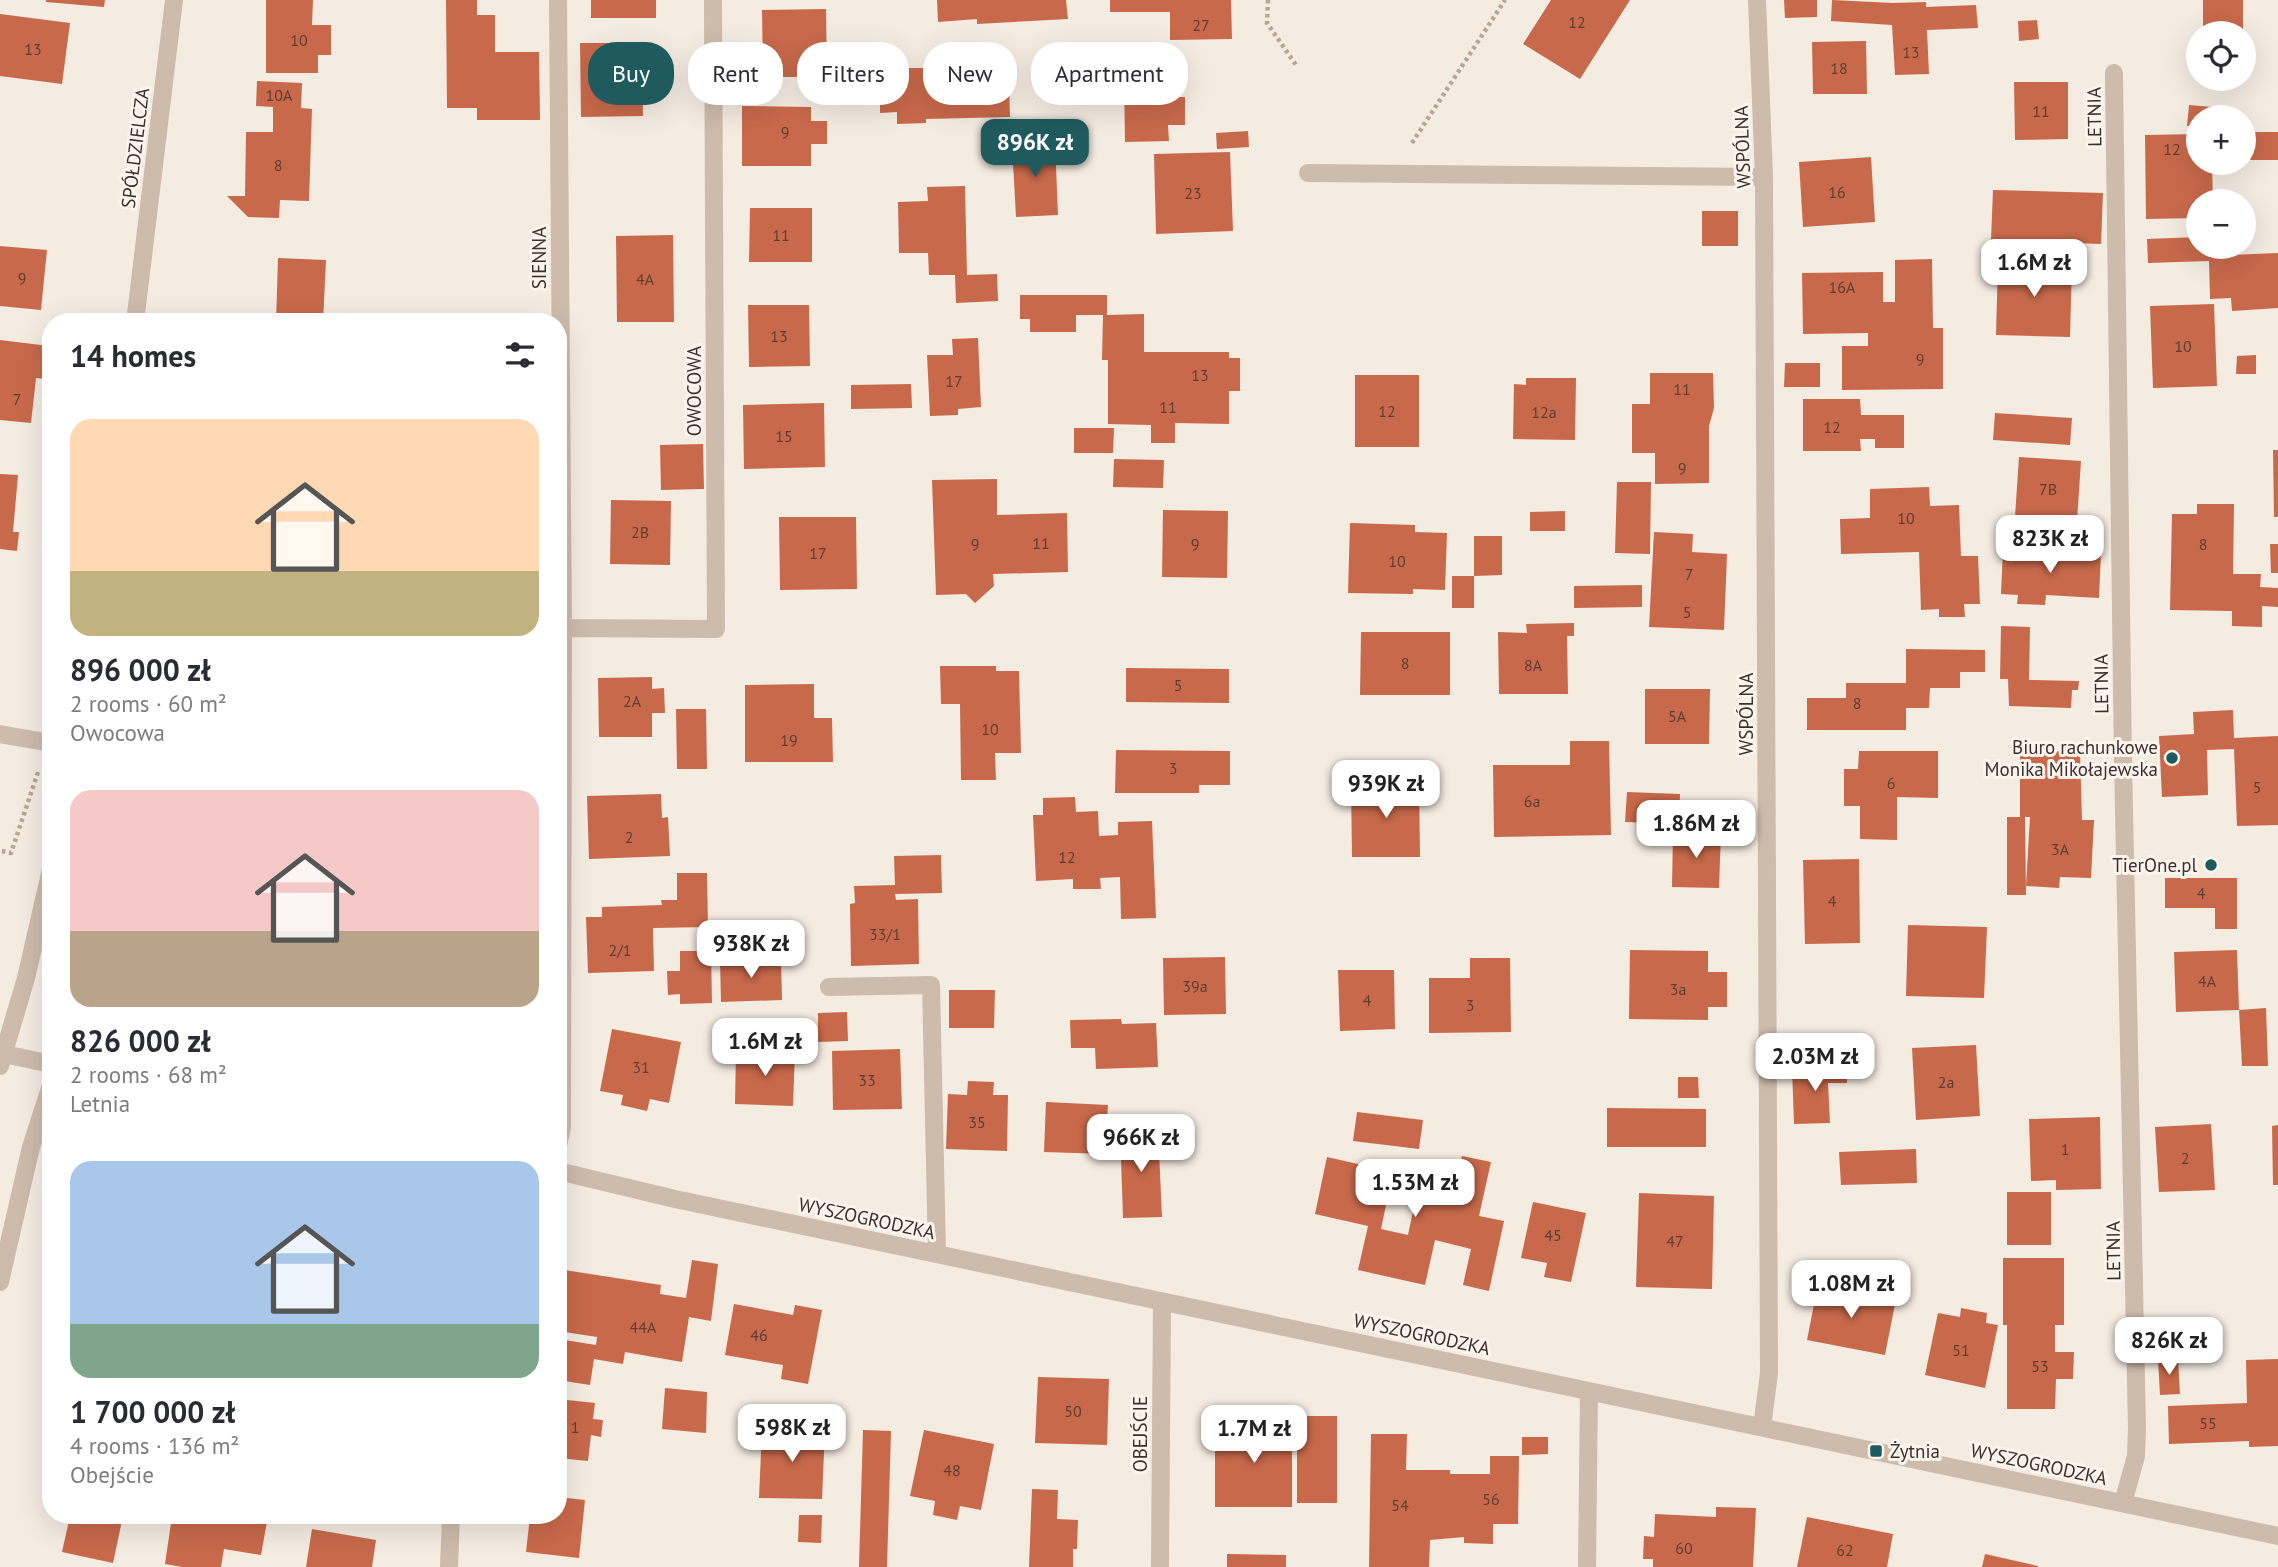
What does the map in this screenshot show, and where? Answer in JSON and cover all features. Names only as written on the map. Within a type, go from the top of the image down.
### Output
[{"type":"street","name":"SPÓŁDZIELCZA","points":[[138,313],[174,0]]},
{"type":"street","name":"SIENNA","points":[[558,0],[560,313]]},
{"type":"street","name":"OWOCOWA","points":[[567,628],[716,629],[713,0]]},
{"type":"street","name":"WSPÓLNA","points":[[1757,0],[1764,177],[1769,1373],[1762,1427]]},
{"type":"street","name":"LETNIA","points":[[2114,74],[2123,763],[2137,1429],[2136,1456],[2123,1503]]},
{"type":"street","points":[[1308,173],[1764,177]]},
{"type":"street","points":[[0,734],[42,741]]},
{"type":"street","points":[[42,908],[26,978],[1,1057],[42,1063]]},
{"type":"street","points":[[829,988],[931,985],[937,1254]]},
{"type":"street","points":[[0,1282],[31,1147],[42,1113]]},
{"type":"street","name":"WYSZOGRODZKA","points":[[567,1173],[675,1199],[2278,1536]]},
{"type":"street","name":"OBEJŚCIE","points":[[1160,1567],[1162,1301]]},
{"type":"street","points":[[1587,1567],[1589,1391]]},
{"type":"street","points":[[450,1566],[451,1524]]},
{"type":"path","points":[[1268,0],[1267,23],[1296,65]]},
{"type":"path","points":[[1392,173],[1505,0]]},
{"type":"path","points":[[2,851],[11,853],[42,759]]},
{"type":"building","points":[[46,0],[105,0],[104,7]]},
{"type":"building","points":[[266,0],[313,0],[312,25],[331,25],[331,55],[318,55],[318,73],[266,73]]},
{"type":"building","points":[[446,0],[477,0],[477,15],[495,15],[495,52],[539,52],[540,120],[477,120],[477,108],[447,108]]},
{"type":"building","points":[[591,0],[656,0],[656,18],[591,18]]},
{"type":"building","points":[[937,0],[1066,0],[1068,19],[977,24],[977,19],[938,22]]},
{"type":"building","points":[[1110,0],[1231,0],[1232,39],[1170,40],[1170,12],[1110,12]]},
{"type":"building","points":[[1551,0],[1630,0],[1580,79],[1523,44]]},
{"type":"building","points":[[1784,0],[1817,0],[1817,17],[1785,18]]},
{"type":"building","points":[[1832,0],[1926,2],[1926,7],[1976,5],[1978,28],[1927,30],[1929,74],[1895,75],[1892,25],[1831,21]]},
{"type":"building","points":[[2203,0],[2243,0],[2243,21],[2203,21]]},
{"type":"building","points":[[826,9],[826,42],[797,42],[797,77],[783,77],[783,42],[762,42],[762,10]]},
{"type":"building","points":[[0,14],[70,23],[62,84],[0,76]]},
{"type":"building","points":[[2037,20],[2039,39],[2019,41],[2018,21]]},
{"type":"building","points":[[1866,41],[1867,94],[1813,94],[1812,42]]},
{"type":"building","points":[[580,43],[588,43],[588,105],[643,105],[643,116],[581,117]]},
{"type":"building","points":[[909,68],[923,68],[923,105],[1010,105],[1010,117],[926,119],[926,123],[897,124],[897,112],[880,113],[880,105],[909,105]]},
{"type":"building","points":[[257,81],[302,83],[301,108],[312,109],[309,201],[280,200],[279,218],[248,217],[227,196],[245,196],[246,132],[273,132],[273,107],[256,106]]},
{"type":"building","points":[[2014,82],[2068,82],[2068,139],[2015,140]]},
{"type":"building","points":[[1124,105],[1185,105],[1185,125],[1168,125],[1169,141],[1125,142]]},
{"type":"building","points":[[742,106],[811,107],[811,121],[827,121],[827,144],[811,144],[811,166],[742,166]]},
{"type":"building","points":[[1248,131],[1249,147],[1217,149],[1216,133]]},
{"type":"building","points":[[2256,132],[2278,132],[2278,160],[2256,160]]},
{"type":"building","points":[[2186,134],[2186,175],[2212,175],[2213,189],[2186,189],[2186,218],[2146,219],[2145,135]]},
{"type":"building","points":[[1055,142],[1058,215],[1016,217],[1012,144]]},
{"type":"building","points":[[1230,152],[1233,231],[1156,234],[1154,154]]},
{"type":"building","points":[[1871,157],[1875,222],[1803,227],[1799,162]]},
{"type":"building","points":[[965,186],[967,275],[997,274],[998,301],[956,303],[955,275],[929,275],[928,253],[899,253],[898,202],[928,201],[927,187]]},
{"type":"building","points":[[1993,190],[2103,193],[2101,244],[1991,240]]},
{"type":"building","points":[[750,208],[812,208],[812,262],[749,262]]},
{"type":"building","points":[[1702,211],[1738,211],[1738,246],[1702,246]]},
{"type":"building","points":[[673,235],[674,322],[617,322],[616,236]]},
{"type":"building","points":[[2186,237],[2186,259],[2256,259],[2256,254],[2278,253],[2278,308],[2232,311],[2231,298],[2210,299],[2209,261],[2148,263],[2147,239]]},
{"type":"building","points":[[0,246],[47,250],[41,310],[0,306]]},
{"type":"building","points":[[278,258],[326,260],[323,313],[276,313]]},
{"type":"building","points":[[1932,259],[1933,328],[1943,328],[1943,389],[1842,390],[1842,346],[1868,346],[1868,333],[1803,334],[1802,273],[1883,272],[1883,302],[1895,302],[1895,260]]},
{"type":"building","points":[[1998,261],[2072,263],[2070,337],[1996,335]]},
{"type":"building","points":[[1020,295],[1107,295],[1107,315],[1144,314],[1144,352],[1229,352],[1229,358],[1240,358],[1240,391],[1229,391],[1229,424],[1175,423],[1175,443],[1151,443],[1151,425],[1108,424],[1108,360],[1102,360],[1103,315],[1076,315],[1076,332],[1030,332],[1030,319],[1020,319]]},
{"type":"building","points":[[2214,304],[2217,386],[2153,388],[2150,306]]},
{"type":"building","points":[[748,305],[809,305],[810,366],[749,367]]},
{"type":"building","points":[[978,338],[981,407],[958,409],[958,415],[930,416],[927,355],[953,355],[952,339]]},
{"type":"building","points":[[0,340],[42,345],[42,379],[36,378],[31,423],[0,420]]},
{"type":"building","points":[[2256,355],[2256,374],[2236,374],[2237,356]]},
{"type":"building","points":[[1785,363],[1820,363],[1820,387],[1784,387]]},
{"type":"building","points":[[1650,373],[1713,373],[1714,408],[1709,426],[1709,483],[1655,484],[1655,453],[1632,453],[1632,404],[1650,404]]},
{"type":"building","points":[[1355,375],[1419,375],[1419,447],[1355,447]]},
{"type":"building","points":[[1526,378],[1576,378],[1575,440],[1513,439],[1514,384],[1526,385]]},
{"type":"building","points":[[911,384],[912,408],[851,409],[851,385]]},
{"type":"building","points":[[1803,399],[1860,399],[1861,415],[1904,415],[1904,448],[1875,448],[1875,439],[1860,439],[1861,451],[1803,451]]},
{"type":"building","points":[[824,403],[825,467],[744,469],[743,405]]},
{"type":"building","points":[[1995,413],[2072,418],[2070,445],[1993,440]]},
{"type":"building","points":[[1074,428],[1114,428],[1113,453],[1074,453]]},
{"type":"building","points":[[703,444],[704,489],[661,490],[660,445]]},
{"type":"building","points":[[2273,450],[2278,450],[2278,517],[2274,517]]},
{"type":"building","points":[[2019,457],[2081,461],[2077,521],[2015,517]]},
{"type":"building","points":[[1114,459],[1164,460],[1163,488],[1113,487]]},
{"type":"building","points":[[0,474],[18,475],[13,532],[19,532],[17,551],[0,549]]},
{"type":"building","points":[[997,479],[997,515],[1067,513],[1068,572],[993,574],[994,586],[975,603],[966,594],[936,595],[932,480]]},
{"type":"building","points":[[1617,482],[1651,482],[1650,554],[1615,553]]},
{"type":"building","points":[[1929,487],[1930,506],[1959,505],[1961,556],[1978,556],[1980,604],[1964,604],[1965,617],[1939,617],[1939,609],[1921,610],[1919,552],[1841,554],[1840,519],[1870,518],[1870,489]]},
{"type":"building","points":[[611,500],[671,501],[670,565],[610,564]]},
{"type":"building","points":[[2197,504],[2234,504],[2233,574],[2261,574],[2260,587],[2278,588],[2278,607],[2262,606],[2262,627],[2232,626],[2232,611],[2170,610],[2172,514],[2197,514]]},
{"type":"building","points":[[1163,510],[1228,511],[1227,578],[1162,577]]},
{"type":"building","points":[[1565,511],[1565,531],[1530,531],[1530,512]]},
{"type":"building","points":[[779,517],[856,517],[857,589],[780,590]]},
{"type":"building","points":[[1350,523],[1415,525],[1415,532],[1447,533],[1445,590],[1413,589],[1413,594],[1348,593]]},
{"type":"building","points":[[1654,532],[1693,534],[1692,552],[1727,554],[1724,630],[1649,627]]},
{"type":"building","points":[[1474,536],[1502,536],[1502,575],[1474,576]]},
{"type":"building","points":[[2270,544],[2278,544],[2278,573],[2271,573]]},
{"type":"building","points":[[2003,548],[2101,553],[2099,598],[2046,595],[2045,605],[2017,604],[2018,595],[2001,594]]},
{"type":"building","points":[[1452,576],[1474,576],[1474,608],[1452,608]]},
{"type":"building","points":[[1642,585],[1642,607],[1574,608],[1574,586]]},
{"type":"building","points":[[1574,623],[1574,636],[1567,636],[1568,694],[1499,694],[1498,632],[1527,633],[1526,624]]},
{"type":"building","points":[[2001,626],[2030,627],[2029,680],[2079,681],[2078,690],[2072,690],[2071,708],[2009,706],[2008,679],[2000,679]]},
{"type":"building","points":[[1361,632],[1450,632],[1450,695],[1360,695]]},
{"type":"building","points":[[1906,649],[1985,650],[1985,672],[1960,672],[1960,688],[1930,688],[1929,708],[1906,708],[1906,730],[1807,730],[1807,698],[1846,698],[1846,683],[1906,683]]},
{"type":"building","points":[[940,666],[996,666],[996,671],[1019,671],[1021,753],[995,753],[996,780],[961,780],[960,704],[941,704]]},
{"type":"building","points":[[1126,668],[1229,669],[1229,703],[1126,702]]},
{"type":"building","points":[[652,677],[652,689],[664,688],[665,713],[652,713],[652,737],[599,737],[598,678]]},
{"type":"building","points":[[814,684],[814,718],[832,718],[833,762],[745,762],[745,685]]},
{"type":"building","points":[[1645,689],[1710,689],[1709,744],[1645,744]]},
{"type":"building","points":[[676,709],[706,709],[707,769],[677,769]]},
{"type":"building","points":[[2233,710],[2234,738],[2278,736],[2278,825],[2237,826],[2234,749],[2207,750],[2208,795],[2162,797],[2159,736],[2194,734],[2193,712]]},
{"type":"building","points":[[1570,741],[1609,741],[1611,835],[1494,837],[1493,765],[1570,765]]},
{"type":"building","points":[[1116,750],[1230,751],[1230,785],[1199,785],[1199,793],[1115,793]]},
{"type":"building","points":[[1859,751],[1938,751],[1938,798],[1897,797],[1897,840],[1860,839],[1860,806],[1844,806],[1844,769],[1858,769]]},
{"type":"building","points":[[2080,751],[2082,820],[2094,820],[2091,878],[2060,877],[2059,888],[2026,886],[2030,817],[2025,817],[2026,895],[2007,895],[2007,817],[2020,817],[2020,752]]},
{"type":"building","points":[[1419,783],[1420,857],[1352,857],[1351,784]]},
{"type":"building","points":[[1627,792],[1680,794],[1679,824],[1625,822]]},
{"type":"building","points":[[661,794],[662,818],[668,817],[670,856],[589,859],[587,796]]},
{"type":"building","points":[[1075,797],[1076,812],[1098,811],[1099,836],[1118,835],[1118,822],[1152,821],[1156,918],[1121,919],[1120,877],[1100,878],[1101,889],[1073,889],[1073,879],[1036,881],[1033,815],[1043,815],[1043,798]]},
{"type":"building","points":[[1673,832],[1721,833],[1719,888],[1672,887]]},
{"type":"building","points":[[941,855],[942,893],[895,894],[896,900],[918,899],[919,964],[851,966],[850,904],[855,903],[854,886],[895,885],[894,856]]},
{"type":"building","points":[[1859,859],[1860,943],[1805,944],[1803,860]]},
{"type":"building","points":[[677,873],[707,873],[708,927],[653,928],[654,971],[588,973],[586,917],[602,917],[602,907],[662,905],[661,900],[677,900]]},
{"type":"building","points":[[2165,878],[2237,878],[2237,929],[2215,929],[2215,908],[2165,908]]},
{"type":"building","points":[[1908,925],[1987,927],[1984,998],[1906,996]]},
{"type":"building","points":[[1630,950],[1708,951],[1708,972],[1727,972],[1727,1007],[1708,1007],[1708,1020],[1629,1019]]},
{"type":"building","points":[[2237,950],[2239,1010],[2176,1012],[2174,952]]},
{"type":"building","points":[[680,951],[711,951],[712,1003],[680,1004],[680,994],[668,995],[667,971],[680,971]]},
{"type":"building","points":[[1225,957],[1226,1014],[1164,1015],[1163,958]]},
{"type":"building","points":[[1470,958],[1510,958],[1511,1032],[1429,1033],[1429,978],[1470,978]]},
{"type":"building","points":[[781,959],[782,1000],[721,1002],[720,960]]},
{"type":"building","points":[[1338,970],[1394,970],[1395,1029],[1340,1031]]},
{"type":"building","points":[[949,990],[995,990],[994,1028],[949,1028]]},
{"type":"building","points":[[2266,1008],[2268,1066],[2242,1066],[2239,1010]]},
{"type":"building","points":[[847,1012],[848,1041],[818,1042],[818,1013]]},
{"type":"building","points":[[1121,1019],[1122,1024],[1156,1023],[1158,1067],[1096,1069],[1095,1048],[1071,1048],[1070,1020]]},
{"type":"building","points":[[612,1029],[681,1042],[669,1103],[650,1099],[647,1111],[621,1105],[623,1095],[600,1091]]},
{"type":"building","points":[[1976,1045],[1980,1116],[1916,1120],[1912,1048]]},
{"type":"building","points":[[900,1049],[902,1109],[833,1110],[832,1051]]},
{"type":"building","points":[[736,1050],[795,1051],[793,1106],[735,1104]]},
{"type":"building","points":[[1847,1066],[1847,1083],[1828,1083],[1830,1123],[1794,1124],[1792,1068]]},
{"type":"building","points":[[1678,1077],[1698,1077],[1699,1098],[1678,1098]]},
{"type":"building","points":[[968,1081],[994,1082],[993,1095],[1008,1095],[1007,1151],[946,1149],[948,1094],[967,1095]]},
{"type":"building","points":[[1046,1102],[1108,1105],[1105,1154],[1044,1152]]},
{"type":"building","points":[[1607,1108],[1706,1109],[1706,1147],[1607,1147]]},
{"type":"building","points":[[1357,1112],[1423,1120],[1419,1149],[1353,1141]]},
{"type":"building","points":[[2100,1117],[2101,1189],[2056,1190],[2056,1180],[2031,1181],[2029,1119]]},
{"type":"building","points":[[2211,1124],[2215,1190],[2159,1192],[2155,1127]]},
{"type":"building","points":[[2278,1125],[2278,1185],[2273,1185],[2272,1126]]},
{"type":"building","points":[[1158,1129],[1162,1217],[1123,1218],[1120,1130]]},
{"type":"building","points":[[1916,1149],[1917,1183],[1841,1185],[1839,1152]]},
{"type":"building","points":[[1462,1156],[1491,1162],[1479,1216],[1504,1221],[1489,1291],[1463,1285],[1471,1249],[1435,1240],[1425,1285],[1358,1270],[1368,1226],[1315,1214],[1327,1157],[1393,1172],[1381,1229],[1408,1235],[1421,1173],[1456,1182]]},
{"type":"building","points":[[2007,1192],[2051,1192],[2051,1245],[2007,1245]]},
{"type":"building","points":[[1639,1193],[1714,1196],[1712,1289],[1636,1287]]},
{"type":"building","points":[[1533,1202],[1586,1213],[1571,1282],[1544,1277],[1547,1263],[1521,1258]]},
{"type":"building","points":[[2003,1258],[2064,1258],[2064,1325],[2055,1325],[2055,1352],[2074,1352],[2073,1379],[2056,1379],[2055,1409],[2007,1409],[2007,1325],[2003,1325]]},
{"type":"building","points":[[692,1260],[718,1264],[711,1321],[689,1317],[682,1362],[625,1352],[623,1364],[594,1359],[590,1385],[567,1381],[567,1340],[596,1345],[597,1337],[567,1332],[567,1270],[661,1285],[660,1294],[686,1298]]},
{"type":"building","points":[[1818,1284],[1896,1299],[1885,1355],[1807,1340]]},
{"type":"building","points":[[734,1304],[793,1315],[795,1305],[822,1310],[808,1384],[781,1379],[783,1365],[725,1355]]},
{"type":"building","points":[[1961,1308],[1987,1313],[1986,1323],[1998,1325],[1985,1388],[1925,1375],[1938,1313],[1960,1317]]},
{"type":"building","points":[[2178,1358],[2180,1394],[2160,1395],[2158,1359]]},
{"type":"building","points":[[2278,1359],[2278,1446],[2249,1447],[2249,1441],[2169,1444],[2168,1406],[2247,1403],[2246,1360]]},
{"type":"building","points":[[1038,1377],[1109,1379],[1107,1445],[1035,1443]]},
{"type":"building","points":[[665,1388],[707,1392],[706,1433],[662,1429]]},
{"type":"building","points":[[567,1400],[595,1403],[593,1419],[603,1420],[601,1437],[591,1435],[588,1461],[567,1459]]},
{"type":"building","points":[[1297,1416],[1337,1416],[1337,1503],[1297,1503]]},
{"type":"building","points":[[1215,1423],[1292,1423],[1292,1507],[1215,1507]]},
{"type":"building","points":[[762,1428],[825,1430],[822,1499],[759,1498]]},
{"type":"building","points":[[863,1430],[891,1431],[887,1567],[859,1567]]},
{"type":"building","points":[[924,1430],[994,1444],[981,1510],[960,1506],[957,1520],[933,1515],[935,1501],[910,1496]]},
{"type":"building","points":[[1371,1434],[1407,1434],[1406,1470],[1490,1474],[1490,1456],[1519,1456],[1518,1524],[1493,1524],[1493,1544],[1464,1543],[1464,1537],[1430,1540],[1429,1567],[1369,1567]]},
{"type":"building","points":[[1522,1437],[1548,1437],[1548,1454],[1522,1455]]},
{"type":"building","points":[[1032,1489],[1058,1490],[1057,1519],[1078,1520],[1073,1567],[1029,1567]]},
{"type":"building","points":[[567,1498],[585,1500],[579,1558],[526,1552],[529,1524],[567,1524]]},
{"type":"building","points":[[1716,1507],[1756,1508],[1753,1567],[1653,1567],[1653,1559],[1643,1559],[1644,1536],[1654,1537],[1655,1514],[1716,1517]]},
{"type":"building","points":[[799,1515],[822,1515],[821,1543],[798,1542]]},
{"type":"building","points":[[1807,1517],[1893,1534],[1887,1567],[1797,1567]]},
{"type":"building","points":[[68,1524],[121,1524],[113,1563],[62,1552]]},
{"type":"building","points":[[171,1524],[267,1524],[261,1555],[224,1549],[221,1567],[165,1564]]},
{"type":"building","points":[[312,1529],[376,1540],[372,1567],[306,1567]]},
{"type":"building","points":[[1227,1554],[1286,1555],[1286,1567],[1227,1567]]},
{"type":"building","points":[[1985,1554],[2038,1566],[2038,1567],[1982,1567]]},
{"type":"place","name":"Biuro rachunkowe Monika Mikołajewska","points":[[2172,758]]},
{"type":"place","name":"TierOne.pl","points":[[2211,865]]},
{"type":"place","name":"Żytnia","points":[[1876,1451]]}]
